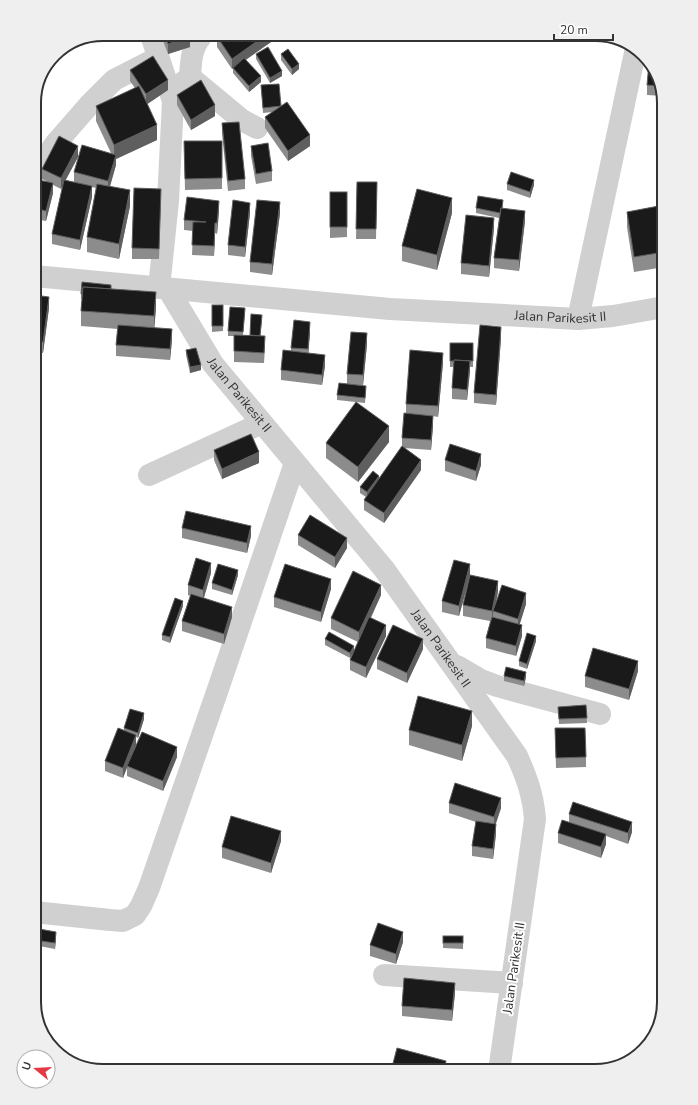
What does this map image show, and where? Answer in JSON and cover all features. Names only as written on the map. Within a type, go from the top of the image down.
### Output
[{"type":"street","points":[[170,92],[190,77],[192,54],[198,41]]},
{"type":"street","points":[[41,163],[56,143],[90,104],[114,80],[155,48],[173,101],[164,288]]},
{"type":"street","points":[[578,319],[635,55]]},
{"type":"street","points":[[190,77],[242,120],[257,128]]},
{"type":"street","name":"Jalan Parikesit II","points":[[41,277],[390,309],[578,319],[613,316],[657,309]]},
{"type":"street","name":"Jalan Parikesit II","points":[[164,288],[213,364],[384,569],[516,756],[530,788],[535,819],[500,1064]]},
{"type":"street","points":[[150,475],[262,423]]},
{"type":"street","points":[[41,913],[123,920],[134,914],[141,906],[149,888],[295,463]]},
{"type":"street","points":[[450,662],[481,680],[496,686],[600,714]]},
{"type":"street","points":[[384,975],[512,984]]},
{"type":"building","points":[[167,41],[176,41],[168,44]]},
{"type":"building","points":[[220,41],[257,41],[232,59]]},
{"type":"building","points":[[268,47],[282,71],[270,78],[256,54]]},
{"type":"building","points":[[288,49],[299,64],[292,69],[281,54]]},
{"type":"building","points":[[153,56],[168,80],[146,94],[130,70]]},
{"type":"building","points":[[244,58],[261,76],[249,86],[233,68]]},
{"type":"building","points":[[648,70],[655,86],[647,85]]},
{"type":"building","points":[[201,80],[215,105],[191,120],[177,95]]},
{"type":"building","points":[[279,84],[281,106],[263,108],[261,85]]},
{"type":"building","points":[[139,86],[157,125],[114,145],[96,106]]},
{"type":"building","points":[[287,102],[310,135],[288,151],[265,117]]},
{"type":"building","points":[[239,122],[245,179],[228,181],[222,123]]},
{"type":"building","points":[[59,136],[78,146],[61,178],[42,169]]},
{"type":"building","points":[[184,141],[222,141],[222,178],[185,179]]},
{"type":"building","points":[[268,143],[272,171],[256,174],[251,146]]},
{"type":"building","points":[[82,145],[116,155],[108,181],[74,172]]},
{"type":"building","points":[[511,172],[534,180],[530,192],[507,184]]},
{"type":"building","points":[[41,180],[53,183],[46,211],[41,210]]},
{"type":"building","points":[[64,180],[92,186],[80,240],[52,234]]},
{"type":"building","points":[[357,182],[377,182],[376,229],[356,229]]},
{"type":"building","points":[[97,184],[130,190],[119,244],[87,237]]},
{"type":"building","points":[[134,188],[161,189],[159,249],[132,248]]},
{"type":"building","points":[[417,189],[452,198],[437,255],[402,246]]},
{"type":"building","points":[[330,192],[347,192],[347,227],[330,227]]},
{"type":"building","points":[[478,196],[503,200],[500,213],[476,208]]},
{"type":"building","points":[[187,197],[219,201],[217,223],[215,223],[214,246],[192,245],[193,222],[206,222],[184,220]]},
{"type":"building","points":[[233,200],[250,203],[245,247],[228,245]]},
{"type":"building","points":[[257,200],[280,202],[272,264],[250,262]]},
{"type":"building","points":[[657,206],[657,253],[634,257],[627,212]]},
{"type":"building","points":[[501,208],[525,211],[519,260],[494,258]]},
{"type":"building","points":[[466,215],[494,218],[489,266],[461,263]]},
{"type":"building","points":[[82,282],[111,285],[111,289],[83,287],[81,294]]},
{"type":"building","points":[[83,287],[156,292],[154,316],[81,311]]},
{"type":"building","points":[[41,296],[49,297],[43,342],[41,342]]},
{"type":"building","points":[[212,305],[223,305],[223,326],[212,326]]},
{"type":"building","points":[[230,307],[245,308],[243,332],[228,331]]},
{"type":"building","points":[[251,314],[262,315],[260,336],[250,335]]},
{"type":"building","points":[[294,320],[310,322],[308,349],[291,348]]},
{"type":"building","points":[[118,325],[172,329],[170,349],[116,345]]},
{"type":"building","points":[[480,325],[501,327],[496,395],[474,393]]},
{"type":"building","points":[[351,332],[367,333],[363,375],[347,374]]},
{"type":"building","points":[[234,335],[265,336],[264,353],[234,351]]},
{"type":"building","points":[[450,343],[473,343],[473,361],[450,361]]},
{"type":"building","points":[[196,348],[201,365],[190,367],[186,350]]},
{"type":"building","points":[[283,350],[325,355],[322,375],[281,370]]},
{"type":"building","points":[[410,350],[443,353],[438,406],[406,404]]},
{"type":"building","points":[[454,360],[470,361],[467,390],[452,388]]},
{"type":"building","points":[[339,383],[366,386],[365,398],[337,395]]},
{"type":"building","points":[[356,402],[389,426],[358,467],[326,443]]},
{"type":"building","points":[[404,413],[433,416],[431,440],[402,438]]},
{"type":"building","points":[[251,434],[259,452],[222,469],[214,450]]},
{"type":"building","points":[[450,444],[481,454],[476,471],[445,460]]},
{"type":"building","points":[[402,446],[421,460],[384,513],[364,500]]},
{"type":"building","points":[[373,471],[379,476],[367,492],[360,487]]},
{"type":"building","points":[[186,511],[251,526],[247,543],[182,528]]},
{"type":"building","points":[[310,515],[347,538],[335,557],[298,535]]},
{"type":"building","points":[[196,558],[211,563],[203,590],[188,585]]},
{"type":"building","points":[[454,560],[470,564],[459,606],[442,601]]},
{"type":"building","points":[[218,564],[238,570],[232,590],[212,583]]},
{"type":"building","points":[[285,564],[331,579],[321,612],[274,597]]},
{"type":"building","points":[[353,571],[381,585],[359,632],[331,618]]},
{"type":"building","points":[[470,575],[498,581],[492,611],[463,605]]},
{"type":"building","points":[[502,585],[526,593],[518,619],[493,611]]},
{"type":"building","points":[[191,594],[232,607],[224,634],[182,621]]},
{"type":"building","points":[[175,598],[183,601],[170,637],[162,635]]},
{"type":"building","points":[[369,617],[386,625],[366,667],[350,660]]},
{"type":"building","points":[[492,617],[522,625],[516,646],[486,638]]},
{"type":"building","points":[[393,625],[423,639],[407,673],[377,659]]},
{"type":"building","points":[[329,632],[354,646],[350,653],[325,639]]},
{"type":"building","points":[[527,633],[536,636],[527,664],[519,661]]},
{"type":"building","points":[[593,648],[638,661],[629,689],[585,676]]},
{"type":"building","points":[[506,667],[526,672],[524,681],[504,676]]},
{"type":"building","points":[[418,696],[472,711],[462,745],[409,730]]},
{"type":"building","points":[[586,705],[587,718],[559,719],[558,707]]},
{"type":"building","points":[[130,709],[144,713],[138,733],[124,728]]},
{"type":"building","points":[[118,728],[136,735],[123,768],[105,761]]},
{"type":"building","points":[[555,728],[585,728],[586,757],[556,758]]},
{"type":"building","points":[[142,732],[177,747],[163,781],[127,766]]},
{"type":"building","points":[[455,783],[501,798],[494,817],[449,803]]},
{"type":"building","points":[[573,802],[632,822],[628,833],[569,814]]},
{"type":"building","points":[[231,816],[281,831],[271,863],[222,847]]},
{"type":"building","points":[[562,820],[606,834],[601,847],[558,833]]},
{"type":"building","points":[[476,821],[496,824],[493,849],[472,846]]},
{"type":"building","points":[[378,923],[403,932],[396,954],[370,945]]},
{"type":"building","points":[[41,929],[56,932],[55,943],[41,941]]},
{"type":"building","points":[[443,936],[463,936],[463,943],[443,943]]},
{"type":"building","points":[[404,978],[455,983],[452,1010],[402,1006]]},
{"type":"building","points":[[397,1048],[446,1061],[445,1064],[393,1064]]}]
